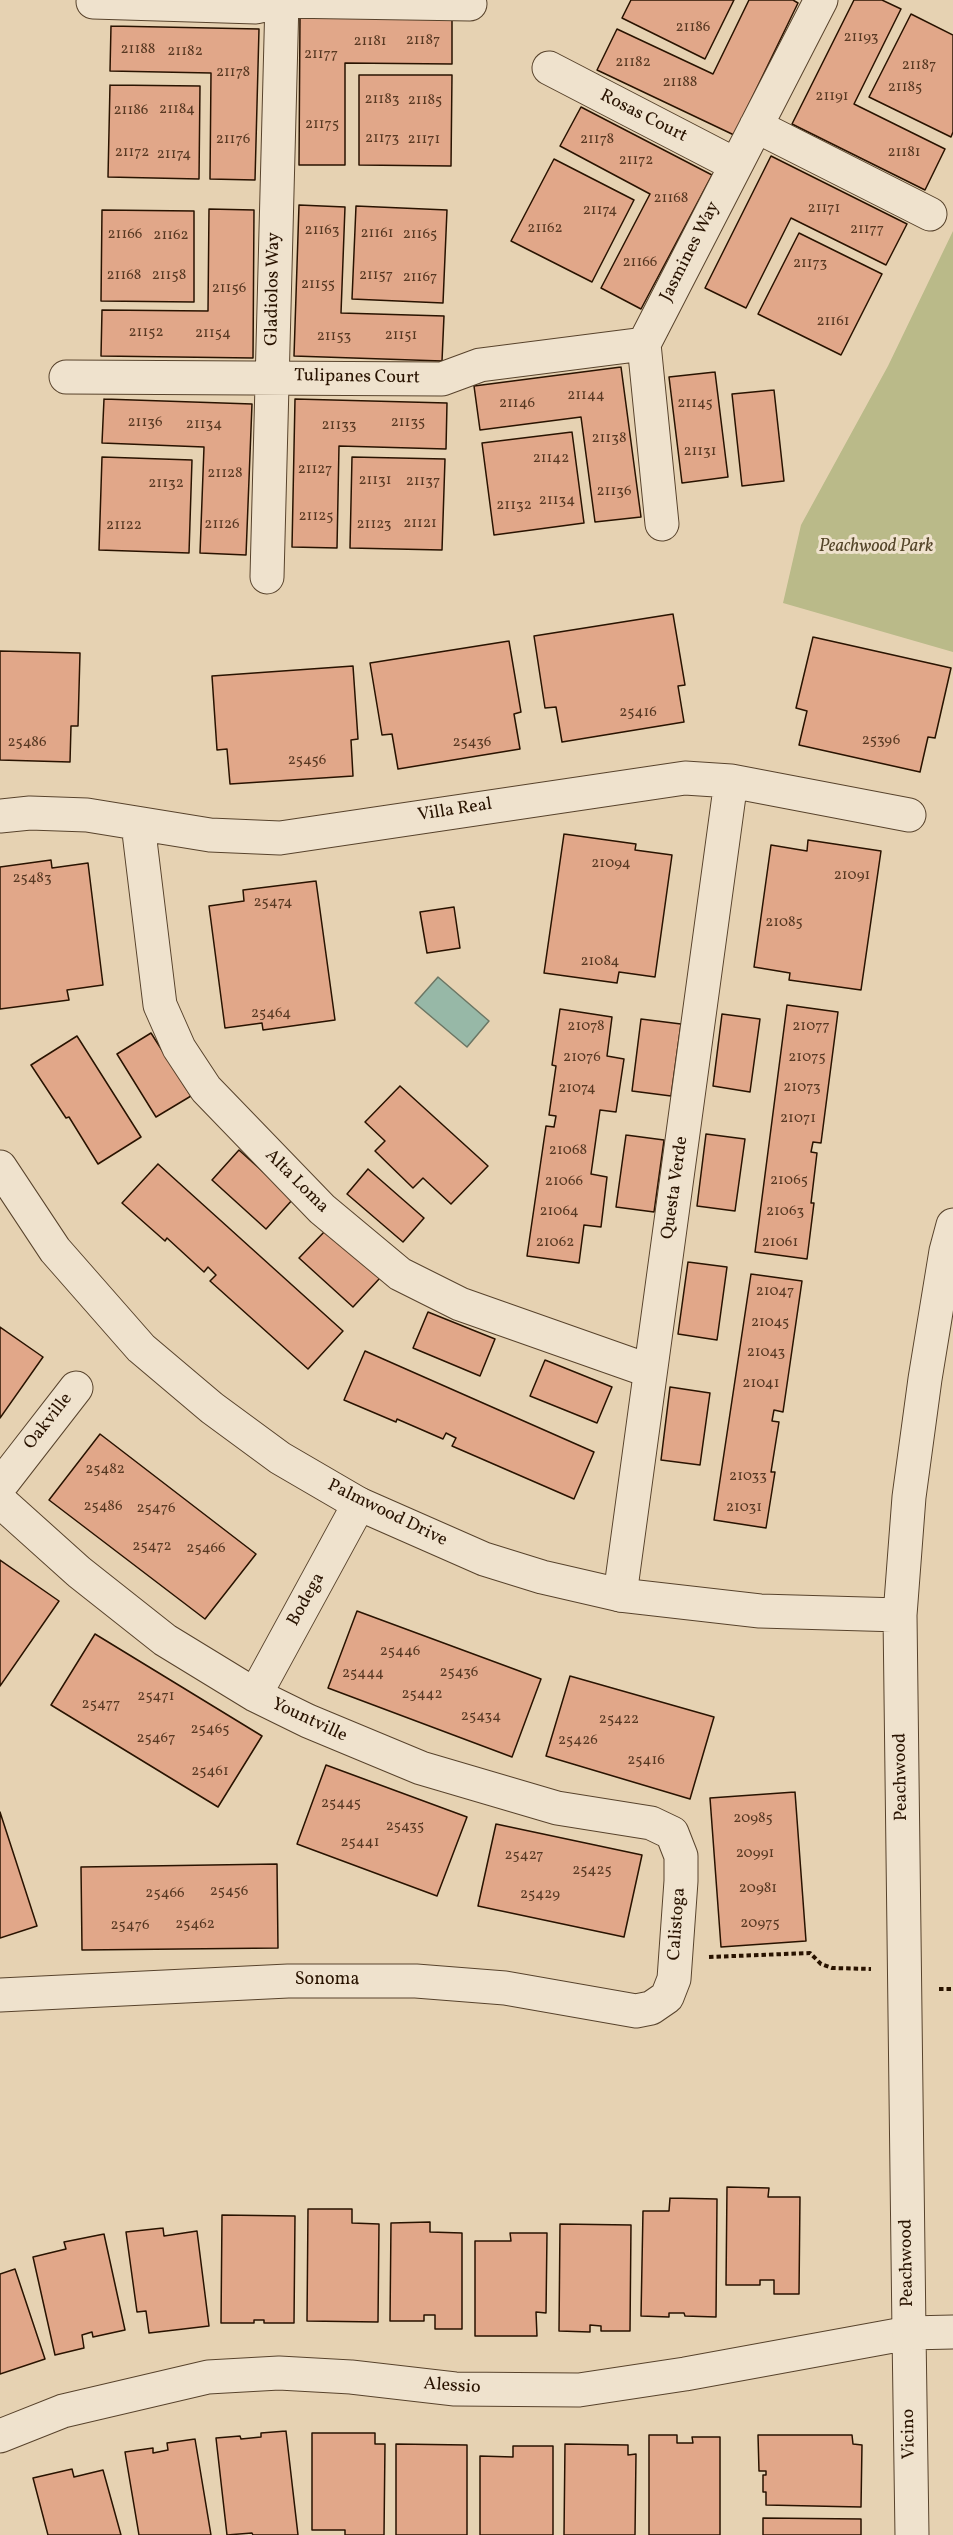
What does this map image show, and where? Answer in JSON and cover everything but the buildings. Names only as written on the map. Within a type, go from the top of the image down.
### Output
[{"type":"street","points":[[93,2],[256,7],[282,0],[470,4]]},
{"type":"street","name":"Gladiolos Way","points":[[267,577],[282,0]]},
{"type":"street","name":"Jasmines Way","points":[[644,344],[821,0]]},
{"type":"street","name":"Rosas Court","points":[[549,68],[736,165]]},
{"type":"street","points":[[756,126],[930,214]]},
{"type":"street","points":[[644,344],[662,524]]},
{"type":"street","name":"Tulipanes Court","points":[[66,377],[249,380],[272,377],[442,379],[480,365],[644,344]]},
{"type":"street","name":"Villa Real","points":[[0,816],[30,813],[87,815],[210,835],[280,838],[638,783],[685,778],[731,782],[909,815]]},
{"type":"street","name":"Questa Verde","points":[[620,1594],[731,782]]},
{"type":"street","name":"Alta Loma","points":[[138,825],[160,1005],[179,1048],[206,1089],[322,1209],[400,1274],[460,1304],[650,1371]]},
{"type":"street","name":"Palmwood Drive","points":[[0,1167],[55,1250],[141,1348],[212,1408],[280,1458],[358,1504],[484,1559],[542,1577],[620,1594],[760,1611],[900,1615]]},
{"type":"street","name":"Peachwood","points":[[909,2333],[900,1615],[909,1497],[925,1379],[946,1251],[953,1225]]},
{"type":"street","name":"Oakville","points":[[0,1486],[76,1388]]},
{"type":"street","name":"Yountville","points":[[0,1501],[79,1572],[165,1640],[255,1695],[308,1721],[421,1768],[557,1808],[651,1823],[672,1833]]},
{"type":"street","name":"Bodega","points":[[255,1695],[358,1504]]},
{"type":"street","name":"Calistoga","points":[[651,2008],[667,1997],[674,1979],[681,1856],[672,1833]]},
{"type":"street","name":"Sonoma","points":[[0,1995],[288,1981],[416,1981],[505,1988],[636,2011],[651,2008]]},
{"type":"street","name":"Alessio","points":[[0,2436],[63,2411],[208,2377],[279,2373],[351,2377],[455,2389],[579,2390],[685,2374],[909,2333],[953,2332]]},
{"type":"street","name":"Vicino","points":[[909,2333],[912,2535]]},
{"type":"path","points":[[676,1958],[810,1953],[820,1964],[832,1968],[904,1970]]},
{"type":"green space","name":"Peachwood Park","points":[[953,231],[953,652],[783,603],[801,525],[888,366]]},
{"type":"shaded area","points":[[438,977],[489,1021],[467,1047],[415,1003]]}]
